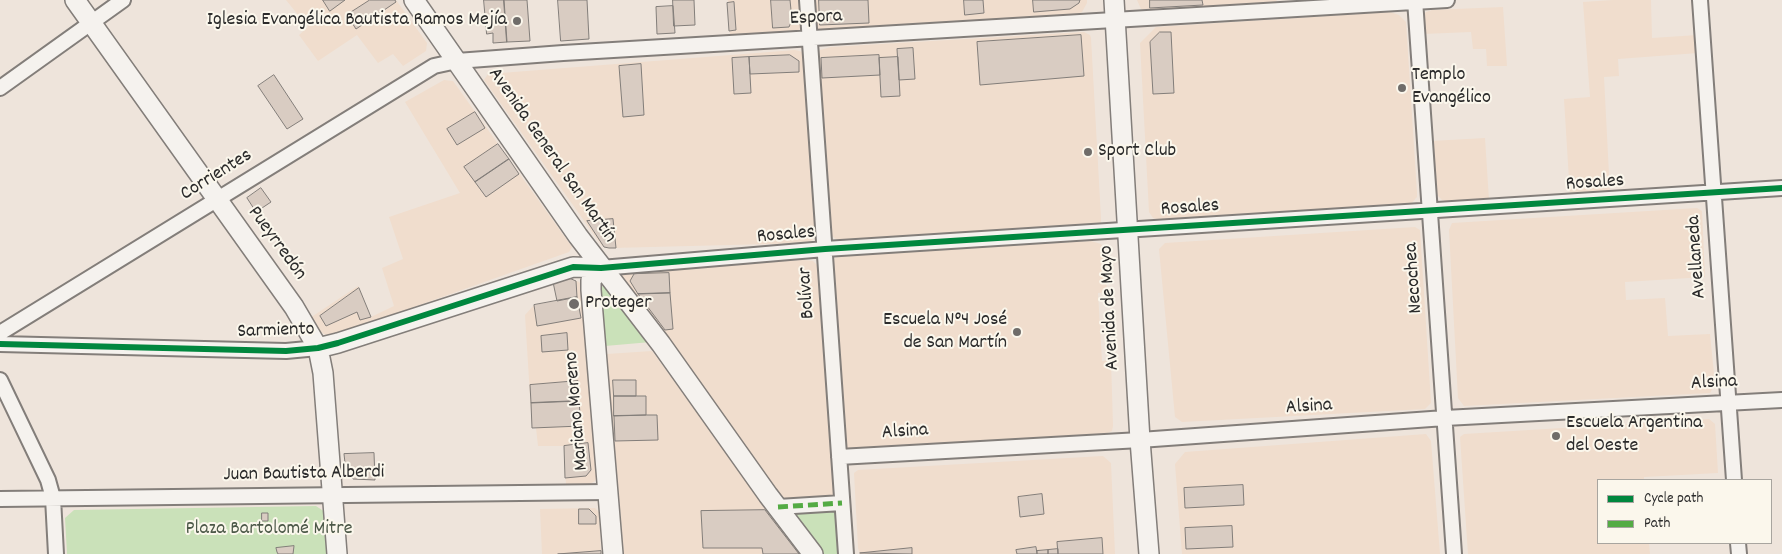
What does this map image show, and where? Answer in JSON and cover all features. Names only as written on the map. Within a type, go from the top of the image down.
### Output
[{"type":"street","name":"Pueyrredón","points":[[75,0],[294,307],[318,348],[322,373],[337,554]]},
{"type":"street","points":[[0,88],[123,0]]},
{"type":"street","name":"Avenida General San Martín","points":[[414,0],[601,268],[661,344],[813,554]]},
{"type":"street","name":"Bolívar","points":[[807,0],[846,554]]},
{"type":"street","name":"Avenida de Mayo","points":[[1114,0],[1140,440],[1149,554]]},
{"type":"street","name":"Espora","points":[[457,61],[1116,21],[1284,5],[1447,0]]},
{"type":"street","name":"Avellaneda","points":[[1700,0],[1734,479]]},
{"type":"street","name":"Necochea","points":[[1416,1],[1454,554]]},
{"type":"street","name":"Corrientes","points":[[0,333],[434,66],[457,61]]},
{"type":"street","name":"Rosales","points":[[601,268],[825,249],[1782,188]]},
{"type":"street","name":"Sarmiento","points":[[0,344],[286,351],[318,348],[574,267],[601,268]]},
{"type":"street","name":"Mariano Moreno","points":[[601,268],[591,280],[591,290],[613,554]]},
{"type":"street","points":[[0,380],[48,480],[53,498],[56,554]]},
{"type":"street","name":"Alsina","points":[[839,458],[1140,440],[1445,418],[1782,400]]},
{"type":"street","name":"Juan Bautista Alberdi","points":[[0,499],[607,492]]},
{"type":"street","points":[[778,507],[842,503]]},
{"type":"shaded area","points":[[286,0],[396,0],[427,43],[426,51],[403,66],[393,54],[378,63],[357,35],[318,61],[299,35],[308,27]]},
{"type":"shaded area","points":[[728,0],[800,0],[801,24],[799,31],[793,34],[730,36]]},
{"type":"shaded area","points":[[812,0],[1087,0],[1087,3],[1082,12],[1078,14],[829,32],[818,30],[813,21]]},
{"type":"shaded area","points":[[1137,0],[1277,0],[1274,4],[1145,11],[1141,9]]},
{"type":"shaded area","points":[[1651,0],[1652,38],[1697,35],[1698,53],[1618,59],[1619,76],[1604,77],[1610,194],[1570,196],[1564,99],[1590,97],[1583,2]]},
{"type":"shaded area","points":[[1503,7],[1507,66],[1487,66],[1486,49],[1473,49],[1471,32],[1423,34],[1422,17],[1426,12],[1432,10]]},
{"type":"shaded area","points":[[1390,12],[1399,15],[1406,22],[1417,193],[1417,197],[1410,205],[1166,222],[1153,218],[1149,212],[1140,43],[1156,27]]},
{"type":"shaded area","points":[[1084,32],[1090,35],[1091,38],[1101,224],[1098,226],[839,241],[829,234],[817,57],[820,50],[831,47]]},
{"type":"shaded area","points":[[795,50],[806,55],[815,234],[808,243],[612,248],[602,246],[484,80],[488,74]]},
{"type":"shaded area","points":[[444,80],[453,81],[572,247],[569,252],[332,336],[324,334],[310,318],[358,286],[371,317],[394,306],[382,268],[403,259],[389,217],[460,193],[405,102]]},
{"type":"shaded area","points":[[1485,138],[1489,200],[1448,202],[1442,200],[1434,192],[1431,141]]},
{"type":"shaded area","points":[[1697,208],[1702,211],[1705,277],[1625,282],[1626,300],[1665,298],[1668,336],[1710,334],[1715,384],[1710,393],[1464,406],[1458,398],[1449,230],[1452,223]]},
{"type":"shaded area","points":[[1415,227],[1420,230],[1431,403],[1425,409],[1182,422],[1175,417],[1159,249],[1165,243]]},
{"type":"shaded area","points":[[1091,241],[1101,244],[1104,249],[1107,292],[1098,293],[1102,361],[1111,360],[1112,431],[1101,436],[850,450],[845,447],[831,263],[835,258],[841,256]]},
{"type":"shaded area","points":[[813,261],[818,266],[834,499],[778,502],[619,278],[621,273],[626,270]]},
{"type":"shaded area","points":[[569,278],[579,282],[583,288],[598,475],[595,481],[590,484],[566,484],[564,446],[538,446],[536,428],[532,428],[525,315],[534,305],[557,301],[553,282]]},
{"type":"shaded area","points":[[652,351],[800,554],[624,554],[607,354]]},
{"type":"shaded area","points":[[1709,419],[1715,424],[1718,473],[1644,477],[1644,479],[1597,479],[1597,544],[1649,544],[1650,554],[1468,554],[1460,437],[1464,434]]},
{"type":"shaded area","points":[[1426,434],[1431,441],[1440,554],[1182,554],[1175,464],[1185,452]]},
{"type":"shaded area","points":[[1103,456],[1111,463],[1115,554],[860,554],[858,548],[854,473],[858,470]]},
{"type":"shaded area","points":[[595,508],[599,512],[601,554],[542,554],[540,509]]},
{"type":"green space","points":[[609,283],[651,342],[605,346],[600,290],[603,285]]},
{"type":"green space","points":[[834,499],[838,554],[822,554],[792,511]]},
{"type":"green space","name":"Plaza Bartolomé Mitre","points":[[316,506],[325,512],[328,554],[67,554],[65,518],[74,510]]},
{"type":"building","points":[[323,0],[345,0],[330,11]]},
{"type":"building","points":[[370,0],[395,0],[396,2],[356,29],[347,15]]},
{"type":"building","points":[[484,0],[504,0],[507,42],[493,43],[493,33],[487,34]]},
{"type":"building","name":"Iglesia Evangélica Bautista Ramos Mejía","points":[[504,0],[527,0],[530,41],[507,42]]},
{"type":"building","points":[[558,0],[587,0],[589,39],[561,41]]},
{"type":"building","points":[[673,0],[694,0],[695,25],[674,26]]},
{"type":"building","points":[[771,0],[790,0],[792,20],[789,27],[773,28]]},
{"type":"building","points":[[819,0],[868,0],[869,23],[820,25]]},
{"type":"building","points":[[964,0],[983,0],[984,13],[965,15]]},
{"type":"building","points":[[1033,0],[1080,0],[1079,3],[1070,9],[1034,12]]},
{"type":"building","points":[[1150,0],[1202,0],[1203,5],[1150,8]]},
{"type":"building","points":[[734,2],[736,30],[729,31],[727,3]]},
{"type":"building","points":[[673,6],[675,33],[657,34],[656,7]]},
{"type":"building","points":[[1160,32],[1171,32],[1174,93],[1153,94],[1150,42]]},
{"type":"building","points":[[1081,35],[1084,76],[980,85],[977,42]]},
{"type":"building","points":[[913,48],[915,79],[899,80],[897,49]]},
{"type":"building","points":[[790,55],[799,61],[799,72],[750,74],[749,57]]},
{"type":"building","points":[[879,55],[880,75],[822,78],[821,58]]},
{"type":"building","points":[[749,57],[751,93],[734,94],[732,58]]},
{"type":"building","points":[[898,57],[900,96],[881,97],[879,58]]},
{"type":"building","points":[[641,64],[644,115],[623,117],[619,66]]},
{"type":"building","points":[[274,75],[303,119],[287,129],[258,86]]},
{"type":"building","points":[[475,112],[485,128],[457,145],[447,129]]},
{"type":"building","points":[[498,144],[509,159],[475,182],[464,167]]},
{"type":"building","points":[[509,159],[519,174],[486,197],[475,182]]},
{"type":"building","points":[[261,188],[271,202],[256,212],[247,198]]},
{"type":"building","points":[[613,219],[616,248],[604,247],[587,221]]},
{"type":"building","points":[[669,273],[670,293],[638,294],[630,281],[634,274]]},
{"type":"building","points":[[569,278],[576,281],[577,297],[557,301],[553,282]]},
{"type":"building","points":[[359,288],[371,317],[360,320],[357,312],[326,326],[320,316]]},
{"type":"building","points":[[670,293],[673,329],[665,330],[638,294]]},
{"type":"building","points":[[577,297],[581,318],[537,326],[534,305]]},
{"type":"building","points":[[567,333],[568,350],[542,352],[541,336]]},
{"type":"building","points":[[613,380],[636,380],[636,396],[614,396]]},
{"type":"building","points":[[578,381],[579,401],[531,403],[530,385]]},
{"type":"building","points":[[614,396],[646,396],[646,415],[614,416]]},
{"type":"building","points":[[579,401],[581,426],[532,428],[531,403]]},
{"type":"building","points":[[657,415],[658,440],[615,441],[614,416]]},
{"type":"building","points":[[588,443],[591,470],[586,476],[565,478],[564,446]]},
{"type":"building","points":[[374,453],[375,480],[353,479],[346,472],[344,454]]},
{"type":"building","points":[[1243,485],[1244,505],[1185,508],[1184,488]]},
{"type":"building","points":[[1042,494],[1044,514],[1020,517],[1018,497]]},
{"type":"building","points":[[579,509],[589,509],[596,516],[596,524],[579,524]]},
{"type":"building","points":[[765,510],[799,554],[763,554],[762,548],[703,548],[701,511]]},
{"type":"building","points":[[262,513],[268,513],[268,521],[262,521]]},
{"type":"building","points":[[1232,526],[1233,547],[1186,549],[1185,528]]},
{"type":"building","points":[[1102,538],[1103,554],[1058,554],[1057,542]]},
{"type":"building","points":[[294,546],[293,554],[278,554],[276,548]]},
{"type":"building","points":[[1036,547],[1037,554],[1017,554],[1016,550]]},
{"type":"building","points":[[912,548],[912,554],[860,553]]},
{"type":"building","points":[[1058,549],[1058,554],[1048,554],[1048,550]]},
{"type":"building","points":[[1048,550],[1048,554],[1037,554],[1037,551]]},
{"type":"building","points":[[601,551],[601,554],[558,554]]},
{"type":"marked path","points":[[778,507],[842,503]]},
{"type":"cycle path","points":[[0,344],[286,351],[318,348],[338,343],[573,267],[601,268],[825,249],[1782,188]]},
{"type":"place","name":"Iglesia Evangélica Bautista Ramos Mejía","points":[[517,21]]},
{"type":"place","name":"Templo Evangélico","points":[[1402,88]]},
{"type":"place","name":"Sport Club","points":[[1088,152]]},
{"type":"place","name":"Proteger","points":[[574,304]]},
{"type":"place","name":"Escuela N°4 José de San Martín","points":[[1017,332]]},
{"type":"place","name":"Escuela Argentina del Oeste","points":[[1556,436]]}]
